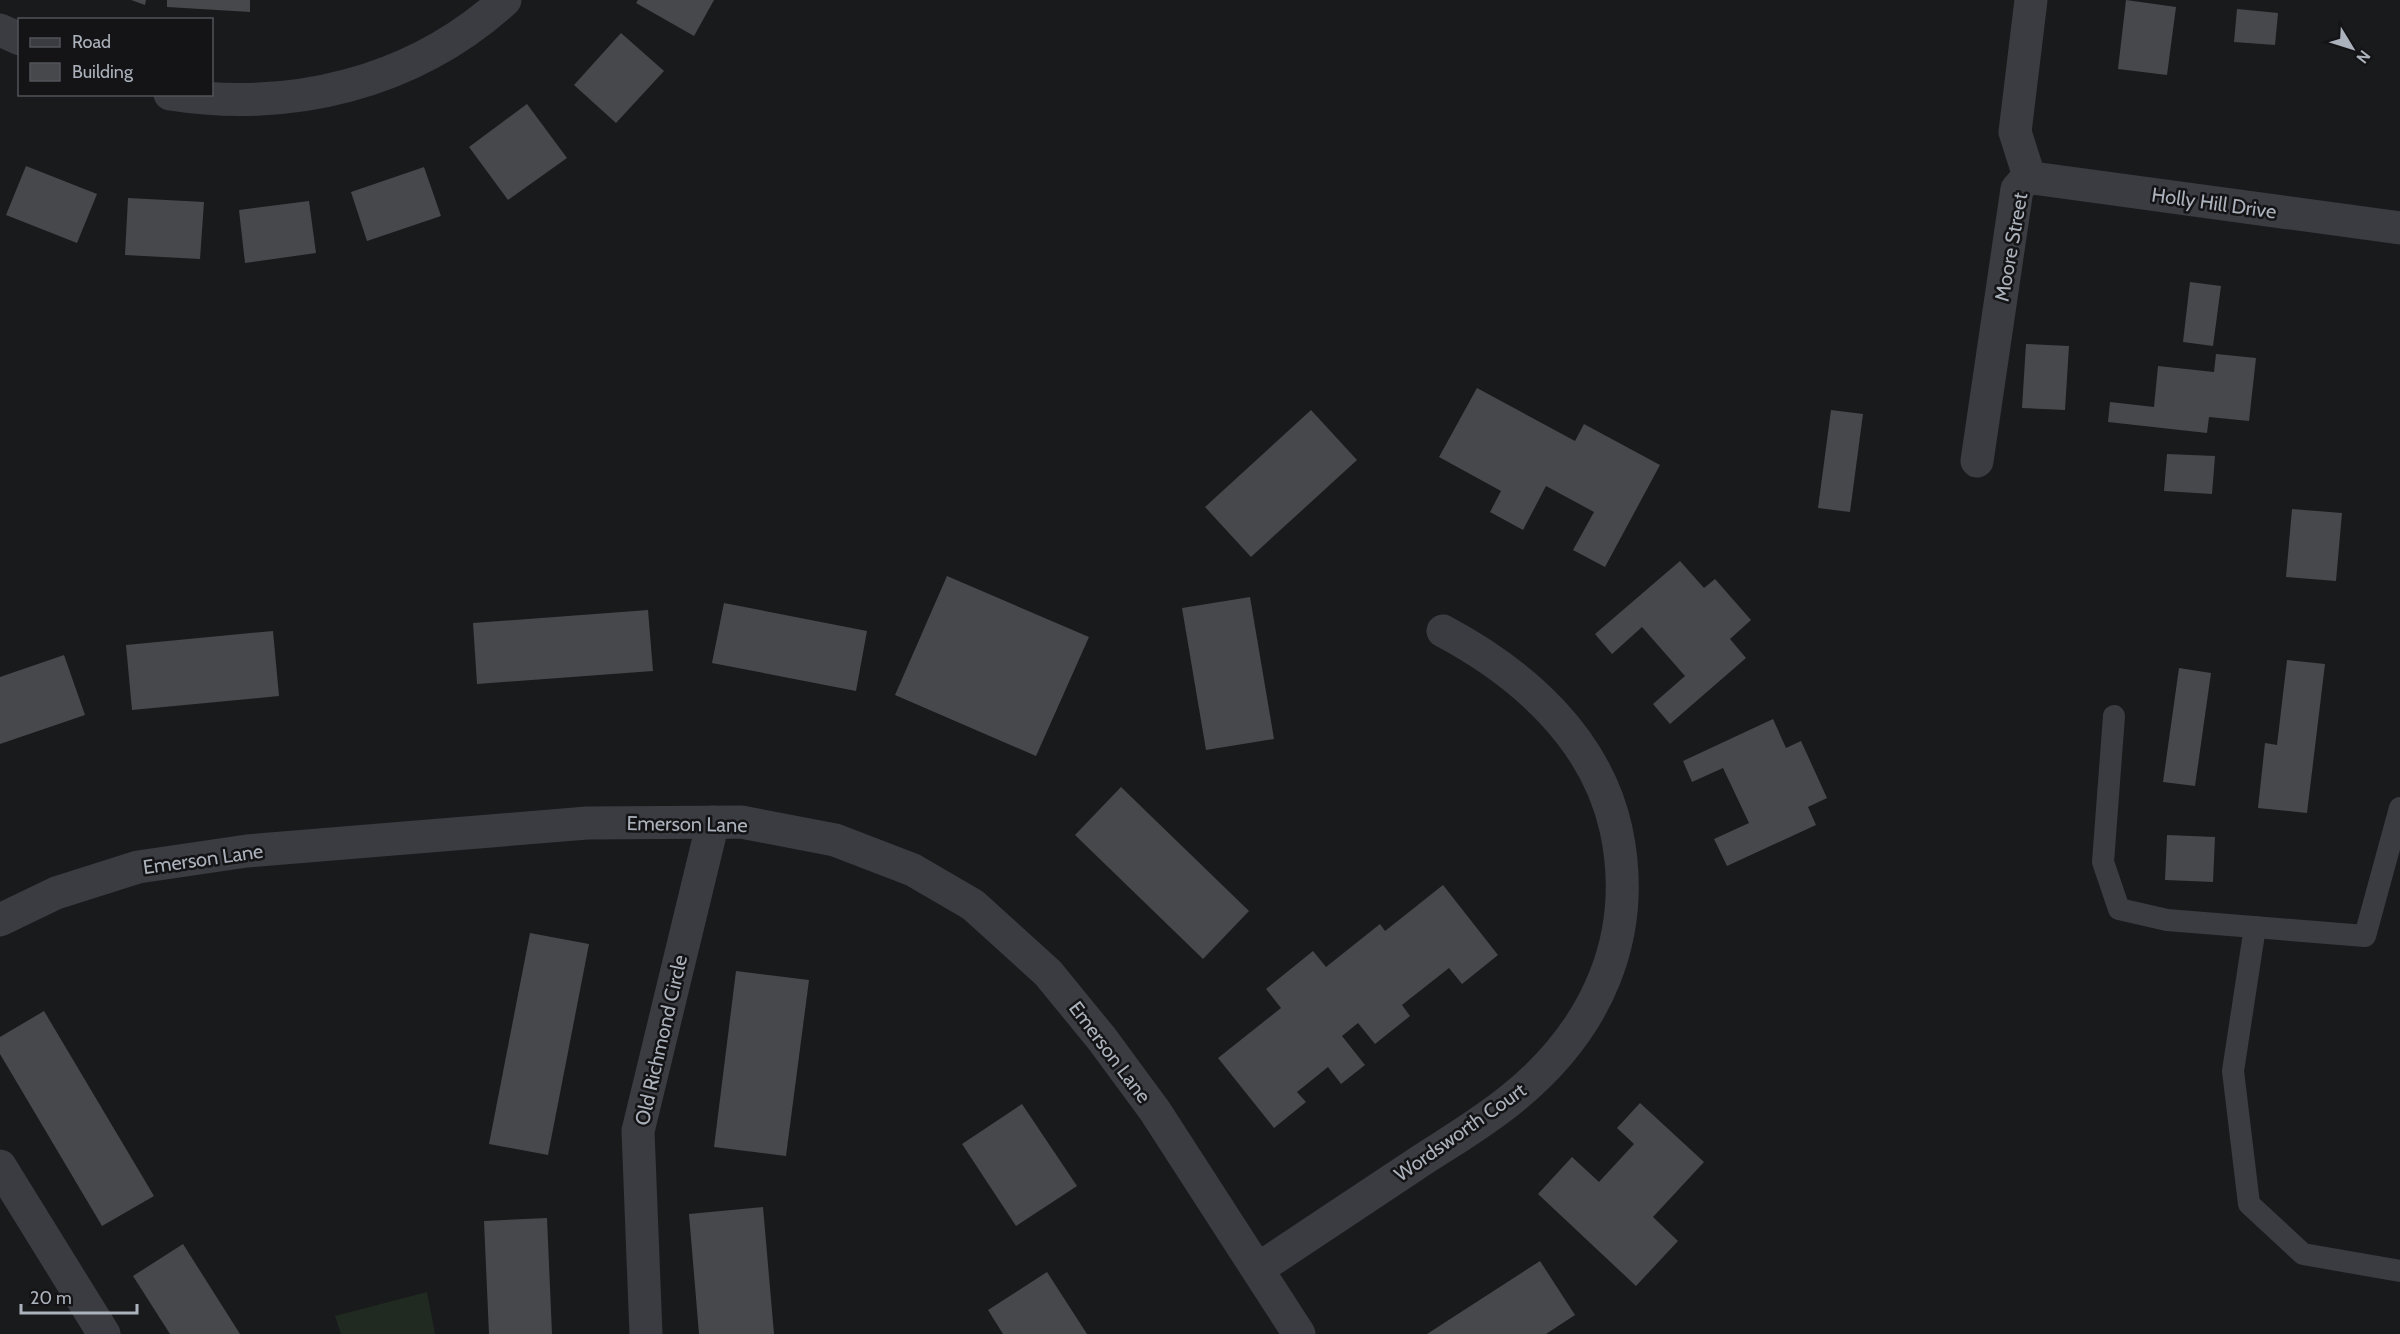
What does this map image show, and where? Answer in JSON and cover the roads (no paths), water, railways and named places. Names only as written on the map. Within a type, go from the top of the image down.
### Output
[{"type":"street","points":[[186,96],[218,100],[267,100],[359,83],[402,68],[442,47],[466,32],[505,0]]},
{"type":"street","name":"Moore Street","points":[[1977,461],[2017,189],[2029,176],[2015,132],[2031,0]]},
{"type":"street","points":[[0,30],[18,38]]},
{"type":"street","name":"Holly Hill Drive","points":[[2029,176],[2400,228]]},
{"type":"street","name":"Wordsworth Court","points":[[1258,1269],[1494,1112],[1532,1082],[1556,1056],[1592,1008],[1605,981],[1616,943],[1622,893],[1619,844],[1608,799],[1588,758],[1564,724],[1530,690],[1486,656],[1443,631]]},
{"type":"street","name":"Old Richmond Circle","points":[[646,1334],[638,1131],[712,822]]},
{"type":"street","name":"Emerson Lane","points":[[0,920],[56,893],[138,867],[247,850],[586,823],[741,822],[835,840],[913,870],[973,905],[1048,973],[1102,1039],[1155,1111],[1299,1334]]},
{"type":"street","points":[[0,1166],[104,1334]]},
{"type":"lane","points":[[2114,716],[2103,862],[2119,909],[2167,920],[2365,936],[2400,808]]},
{"type":"lane","points":[[2255,927],[2233,1071],[2249,1204],[2303,1254],[2400,1271]]}]
